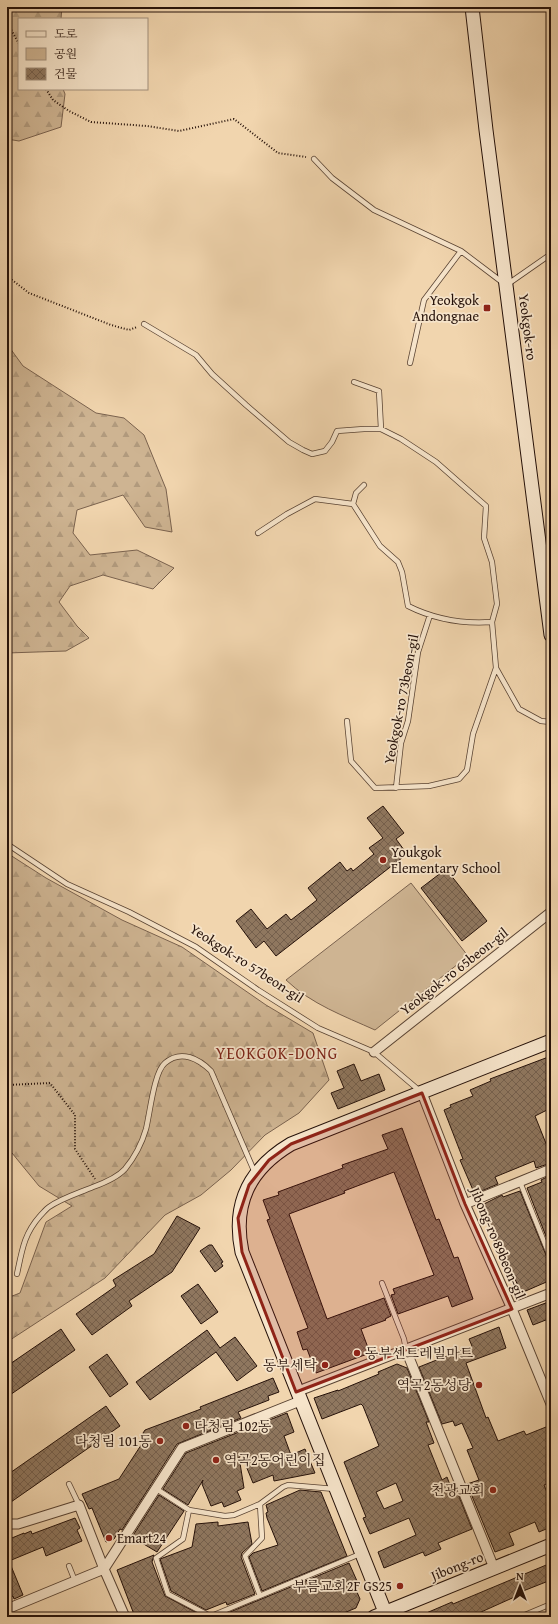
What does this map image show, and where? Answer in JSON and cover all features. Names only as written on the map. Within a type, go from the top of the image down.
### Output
[{"type":"street","name":"Yeokgok-ro","points":[[472,7],[486,130],[551,635]]},
{"type":"street","name":"Yeokgok-ro 65beon-gil","points":[[374,1052],[551,912]]},
{"type":"street","points":[[382,1616],[362,1554],[247,1268],[238,1236],[238,1218],[242,1199],[256,1175],[279,1151],[291,1144],[551,1041]]},
{"type":"street","name":"Jibong-ro 89beon-gil","points":[[422,1093],[465,1204],[512,1309],[551,1404]]},
{"type":"street","points":[[465,1204],[551,1169]]},
{"type":"street","points":[[7,1609],[104,1569],[182,1448],[406,1350],[551,1293]]},
{"type":"street","points":[[406,1350],[494,1568]]},
{"type":"street","points":[[7,1524],[18,1524],[79,1505],[125,1617]]},
{"type":"street","name":"Jibong-ro","points":[[382,1616],[551,1545]]},
{"type":"lane","name":"Yeokgok-ro","points":[[314,159],[332,178],[374,210],[461,250],[506,285]]},
{"type":"lane","points":[[410,363],[424,300],[461,250]]},
{"type":"lane","points":[[506,285],[551,254]]},
{"type":"lane","points":[[144,324],[196,354],[212,374],[246,405],[289,442],[303,450],[312,454],[325,450],[332,442],[337,431],[364,429],[381,430],[401,440],[436,462],[486,506],[484,538],[492,562],[497,604],[492,622],[496,668],[473,734],[467,770],[460,779],[429,786],[375,788],[351,761],[349,751],[348,721]]},
{"type":"lane","points":[[354,382],[379,392],[381,430]]},
{"type":"lane","points":[[364,485],[356,493],[353,504],[380,546],[398,562],[402,572],[408,606],[430,615],[473,623],[492,622]]},
{"type":"lane","points":[[258,534],[287,514],[315,499],[353,504]]},
{"type":"lane","name":"Yeokgok-ro 73beon-gil","points":[[396,788],[400,743],[408,721],[418,652],[430,615]]},
{"type":"lane","points":[[496,668],[519,708],[541,721],[551,722]]},
{"type":"lane","name":"Yeokgok-ro 57beon-gil","points":[[7,844],[67,884],[128,912],[196,947],[258,990],[318,1028],[374,1052],[422,1093]]},
{"type":"lane","points":[[17,1274],[22,1248],[31,1227],[48,1208],[107,1182],[124,1170],[138,1149],[145,1130],[158,1073],[165,1063],[176,1056],[187,1056],[201,1062],[211,1071],[256,1175]]},
{"type":"lane","points":[[520,1182],[551,1259]]},
{"type":"lane","points":[[382,1283],[404,1339],[406,1350]]},
{"type":"lane","points":[[69,1484],[79,1505]]},
{"type":"lane","points":[[155,1488],[189,1510],[225,1516],[234,1515],[260,1504],[288,1485],[336,1489]]},
{"type":"lane","points":[[260,1504],[262,1538],[245,1556],[260,1596]]},
{"type":"lane","points":[[189,1510],[183,1539],[156,1558],[168,1594],[209,1617],[362,1554]]},
{"type":"lane","points":[[69,1566],[75,1581]]},
{"type":"lane","points":[[523,1617],[551,1604]]},
{"type":"path","points":[[7,22],[18,42]]},
{"type":"path","points":[[47,90],[54,100],[69,111],[91,122],[147,126],[179,131],[234,119],[278,153],[314,159]]},
{"type":"path","points":[[7,276],[29,293],[111,326],[129,330],[144,324]]},
{"type":"path","points":[[7,1085],[50,1083],[76,1115],[75,1149],[99,1185]]},
{"type":"highlighted area","points":[[422,1093],[465,1204],[512,1309],[296,1392],[242,1252],[238,1218],[249,1185],[269,1160],[291,1144]]},
{"type":"green space","points":[[7,7],[62,7],[61,18],[18,18],[18,90],[63,90],[65,94],[61,127],[19,141],[7,139]]},
{"type":"green space","points":[[7,344],[23,366],[96,413],[124,418],[144,435],[166,489],[172,532],[145,527],[123,495],[77,510],[73,533],[90,555],[137,550],[174,568],[153,589],[103,575],[70,586],[59,602],[77,626],[89,638],[66,651],[7,653]]},
{"type":"green space","points":[[7,853],[46,878],[122,920],[182,947],[266,1005],[313,1033],[329,1080],[299,1113],[265,1135],[231,1170],[201,1195],[165,1215],[105,1278],[7,1342],[7,1298],[20,1293],[46,1222],[72,1206],[39,1186],[12,1153],[7,1153]]},
{"type":"green space","points":[[411,883],[468,956],[375,1030],[317,1003],[286,980]]},
{"type":"building","points":[[383,806],[404,833],[396,839],[407,854],[276,956],[264,941],[256,948],[236,921],[251,909],[267,929],[286,914],[291,920],[317,900],[308,888],[340,862],[347,871],[351,868],[353,871],[374,854],[369,848],[383,838],[367,818]]},
{"type":"building","points":[[446,869],[487,921],[462,941],[421,888]]},
{"type":"building","points":[[551,1056],[551,1108],[535,1116],[551,1156],[551,1163],[536,1168],[534,1161],[495,1177],[498,1184],[479,1192],[473,1190],[460,1160],[463,1159],[444,1110],[451,1107],[450,1105],[473,1096],[470,1090],[491,1081],[490,1079]]},
{"type":"building","points":[[354,1064],[361,1081],[379,1074],[385,1090],[338,1109],[331,1093],[344,1088],[337,1071]]},
{"type":"building","points":[[402,1128],[436,1220],[439,1219],[454,1258],[458,1257],[473,1299],[452,1307],[448,1296],[398,1314],[391,1295],[395,1294],[393,1289],[434,1275],[394,1172],[344,1191],[345,1193],[289,1214],[327,1319],[384,1298],[391,1316],[385,1319],[386,1320],[361,1329],[370,1353],[316,1373],[307,1349],[303,1350],[297,1332],[308,1328],[267,1220],[270,1219],[263,1200],[279,1195],[278,1192],[343,1168],[342,1165],[388,1149],[382,1135]]},
{"type":"building","points":[[551,1175],[551,1249],[527,1188],[542,1182],[541,1180]]},
{"type":"building","points":[[520,1191],[548,1260],[551,1263],[551,1280],[521,1293],[509,1265],[506,1266],[496,1240],[494,1241],[480,1206],[502,1195],[503,1197]]},
{"type":"building","points":[[177,1216],[200,1228],[172,1272],[129,1301],[132,1306],[92,1335],[76,1314],[116,1286],[113,1280],[154,1254]]},
{"type":"building","points":[[209,1245],[212,1245],[223,1262],[221,1263],[223,1266],[215,1272],[200,1251]]},
{"type":"building","points":[[198,1284],[218,1312],[201,1324],[181,1296]]},
{"type":"building","points":[[551,1301],[551,1318],[533,1325],[527,1310]]},
{"type":"building","points":[[499,1327],[506,1348],[466,1363],[486,1418],[488,1417],[498,1441],[524,1431],[526,1435],[551,1425],[551,1482],[544,1485],[550,1500],[548,1501],[551,1509],[551,1527],[539,1532],[535,1522],[509,1533],[514,1545],[495,1552],[467,1484],[479,1480],[467,1450],[473,1448],[462,1423],[455,1426],[453,1421],[442,1424],[419,1367],[472,1346],[469,1339]]},
{"type":"building","points":[[61,1329],[75,1350],[7,1397],[7,1366]]},
{"type":"building","points":[[207,1330],[220,1348],[235,1337],[257,1366],[237,1381],[216,1352],[150,1400],[136,1382]]},
{"type":"building","points":[[107,1354],[128,1384],[110,1397],[89,1367]]},
{"type":"building","points":[[397,1364],[407,1368],[429,1422],[426,1422],[434,1443],[428,1445],[442,1480],[447,1477],[452,1490],[456,1489],[472,1529],[438,1543],[441,1549],[425,1556],[423,1552],[384,1568],[378,1552],[416,1535],[409,1518],[370,1534],[363,1518],[366,1517],[344,1462],[379,1446],[363,1406],[361,1404],[322,1419],[314,1398],[338,1391],[379,1374],[378,1372]],"holes":[[[396,1483],[403,1501],[384,1509],[376,1492]]]},
{"type":"building","points":[[273,1378],[279,1392],[268,1396],[269,1400],[238,1412],[241,1418],[177,1444],[122,1530],[120,1529],[114,1539],[106,1542],[92,1508],[89,1509],[82,1494],[119,1479],[145,1439],[143,1433],[145,1430],[201,1409],[200,1407]]},
{"type":"building","points":[[106,1406],[120,1426],[11,1502],[7,1496],[7,1475]]},
{"type":"building","points":[[287,1413],[294,1432],[284,1436],[291,1455],[305,1449],[315,1473],[274,1481],[273,1475],[253,1483],[242,1456],[239,1457],[244,1488],[237,1491],[241,1500],[224,1507],[222,1502],[211,1506],[202,1484],[203,1480],[188,1505],[163,1489],[186,1453]]},
{"type":"building","points":[[300,1490],[321,1492],[347,1556],[262,1591],[249,1557],[253,1553],[278,1545],[267,1518],[266,1513],[268,1512],[266,1505]]},
{"type":"building","points":[[159,1495],[184,1511],[157,1552],[132,1537]]},
{"type":"building","points":[[75,1518],[80,1528],[77,1530],[82,1541],[46,1556],[43,1547],[9,1561],[23,1595],[14,1599],[13,1596],[7,1599],[7,1540],[31,1531],[32,1534]]},
{"type":"building","points":[[218,1522],[218,1526],[248,1522],[252,1544],[242,1553],[241,1557],[255,1594],[227,1605],[226,1602],[206,1610],[171,1591],[160,1559],[192,1547],[196,1524]]},
{"type":"building","points":[[154,1555],[152,1562],[165,1596],[197,1613],[188,1617],[135,1617],[117,1570]]},
{"type":"building","points":[[349,1563],[357,1581],[353,1583],[360,1599],[356,1608],[334,1617],[232,1617],[230,1612]]},
{"type":"building","points":[[551,1563],[551,1580],[518,1593],[519,1595],[470,1617],[417,1617],[452,1602],[453,1604]]},
{"type":"place","name":"Yeokgok Andongnae","points":[[487,308]]},
{"type":"place","name":"Youkgok Elementary School","points":[[383,860]]},
{"type":"place","name":"동부센트레빌마트","points":[[357,1353]]},
{"type":"place","name":"동부세탁","points":[[325,1365]]},
{"type":"place","name":"역곡2동성당","points":[[479,1385]]},
{"type":"place","name":"다청림 102동","points":[[186,1426]]},
{"type":"place","name":"다청림 101동","points":[[160,1441]]},
{"type":"place","name":"역곡2동어린이집","points":[[216,1460]]},
{"type":"place","name":"천광교회","points":[[493,1490]]},
{"type":"place","name":"Emart24","points":[[109,1538]]},
{"type":"place","name":"부름교회2F GS25","points":[[400,1586]]},
{"type":"district","name":"YEOKGOK-DONG","points":[[277,1053]]}]
